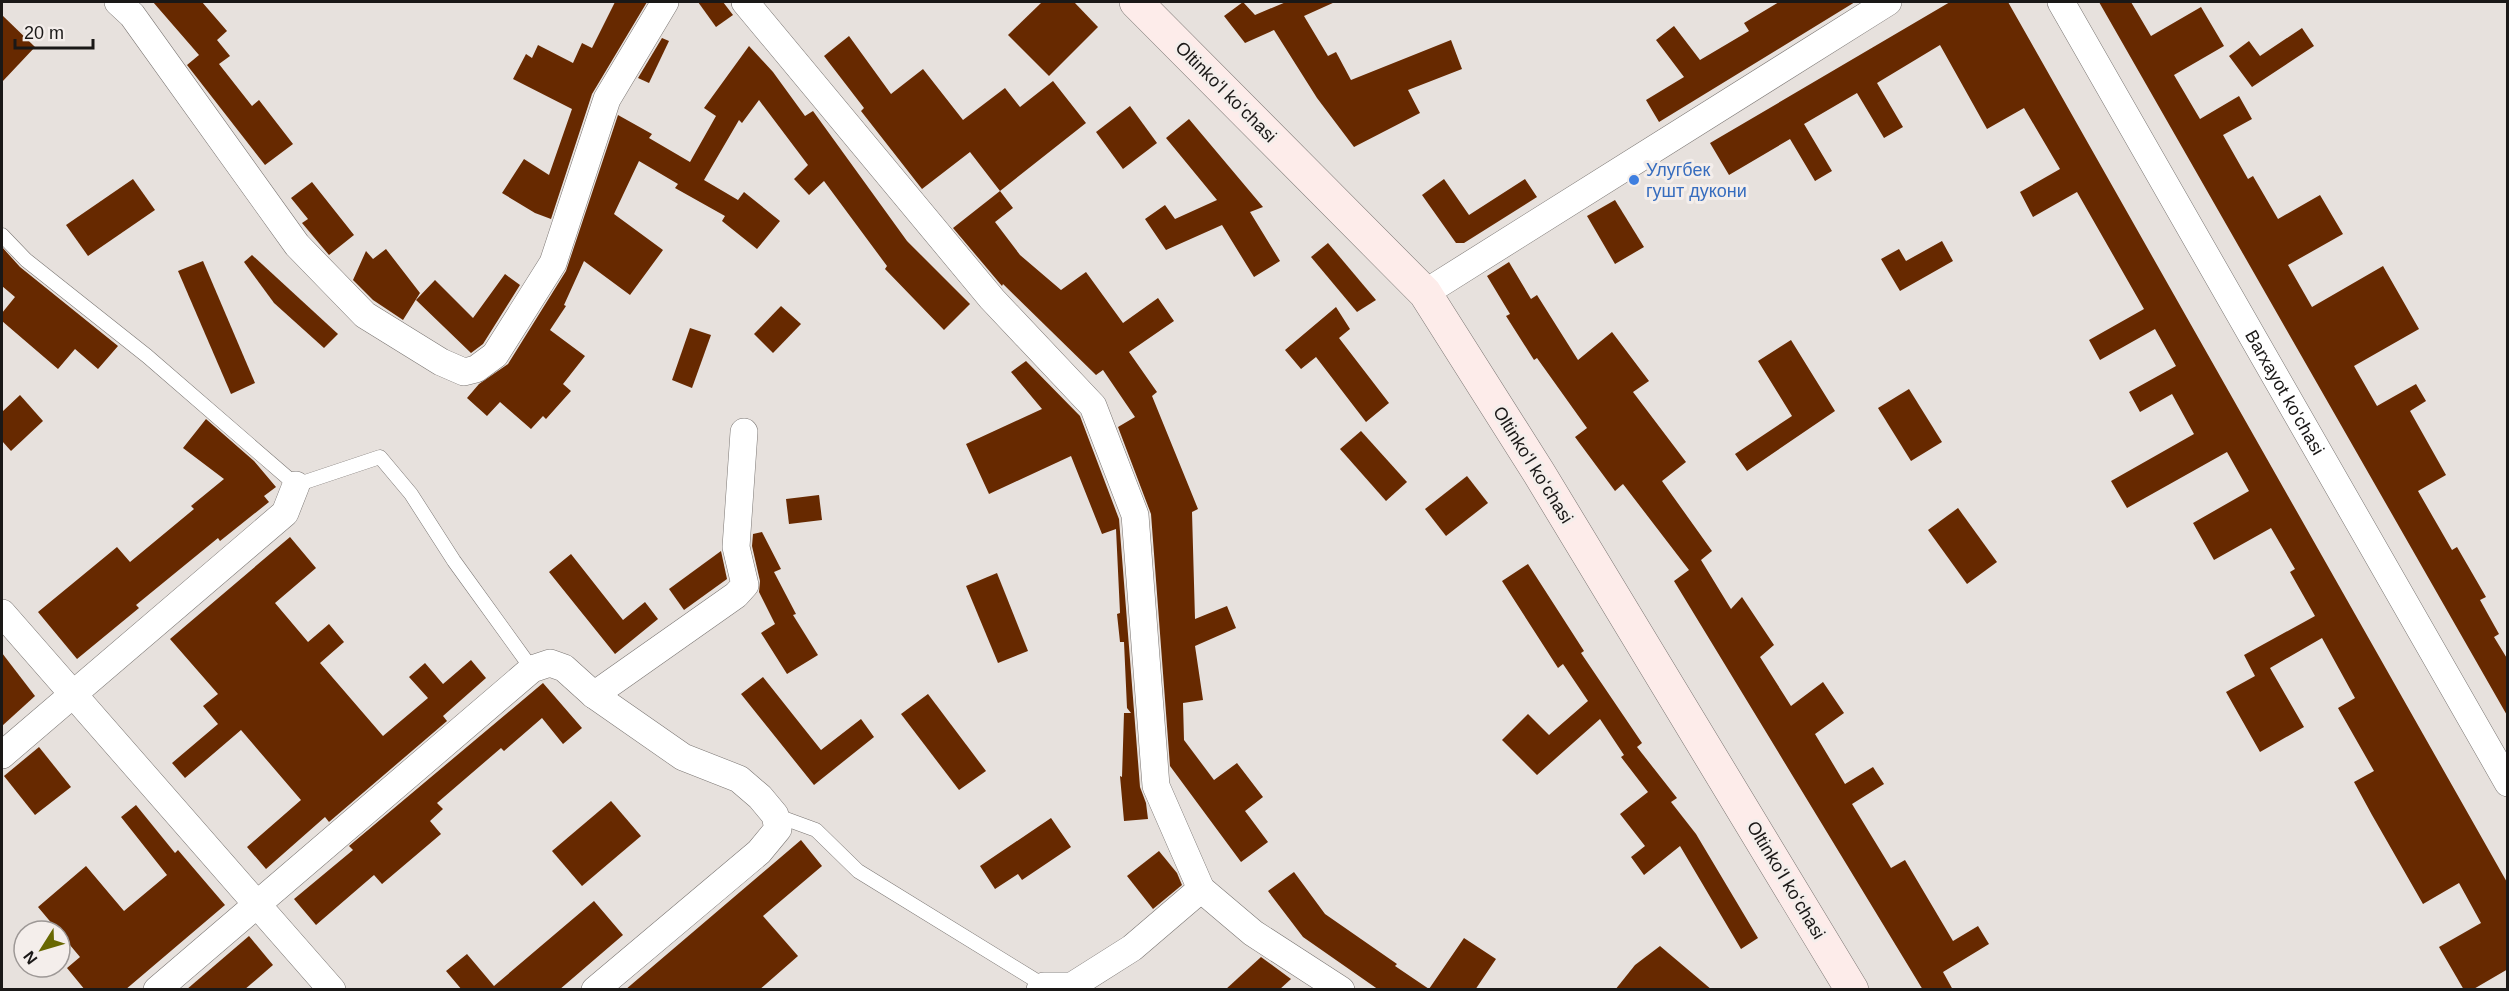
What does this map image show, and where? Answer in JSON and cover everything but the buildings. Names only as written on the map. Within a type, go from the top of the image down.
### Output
[{"type":"main road","name":"Oltinkoʻl koʻchasi","points":[[1136,2],[1425,293],[1539,473],[1852,990]]},
{"type":"street","points":[[118,2],[132,15],[297,245],[365,315],[441,362],[464,372],[476,369],[495,355],[553,263],[607,99],[665,2]]},
{"type":"street","points":[[745,2],[992,299],[1093,406],[1136,515],[1155,786],[1201,889],[1253,933],[1341,990]]},
{"type":"street","points":[[1425,293],[1888,2]]},
{"type":"street","name":"Barxayot ko'chasi","points":[[2061,2],[2508,783]]},
{"type":"street","points":[[594,695],[736,595],[745,585],[736,547],[744,432]]},
{"type":"street","points":[[2,755],[285,513],[296,485]]},
{"type":"street","points":[[2,613],[332,990]]},
{"type":"street","points":[[157,990],[257,902],[532,669],[550,663],[564,668],[594,695],[683,758],[739,779],[760,797],[775,815],[778,829],[759,852],[596,990]]},
{"type":"street","points":[[1045,988],[1072,986],[1132,948],[1201,889]]},
{"type":"lane","points":[[2,235],[26,260],[147,356],[296,485],[380,457],[411,494],[454,561],[532,669]]},
{"type":"lane","points":[[775,815],[816,830],[858,871],[1045,988]]},
{"type":"place","name":"Улугбек гушт дукони","points":[[1634,180]]}]
